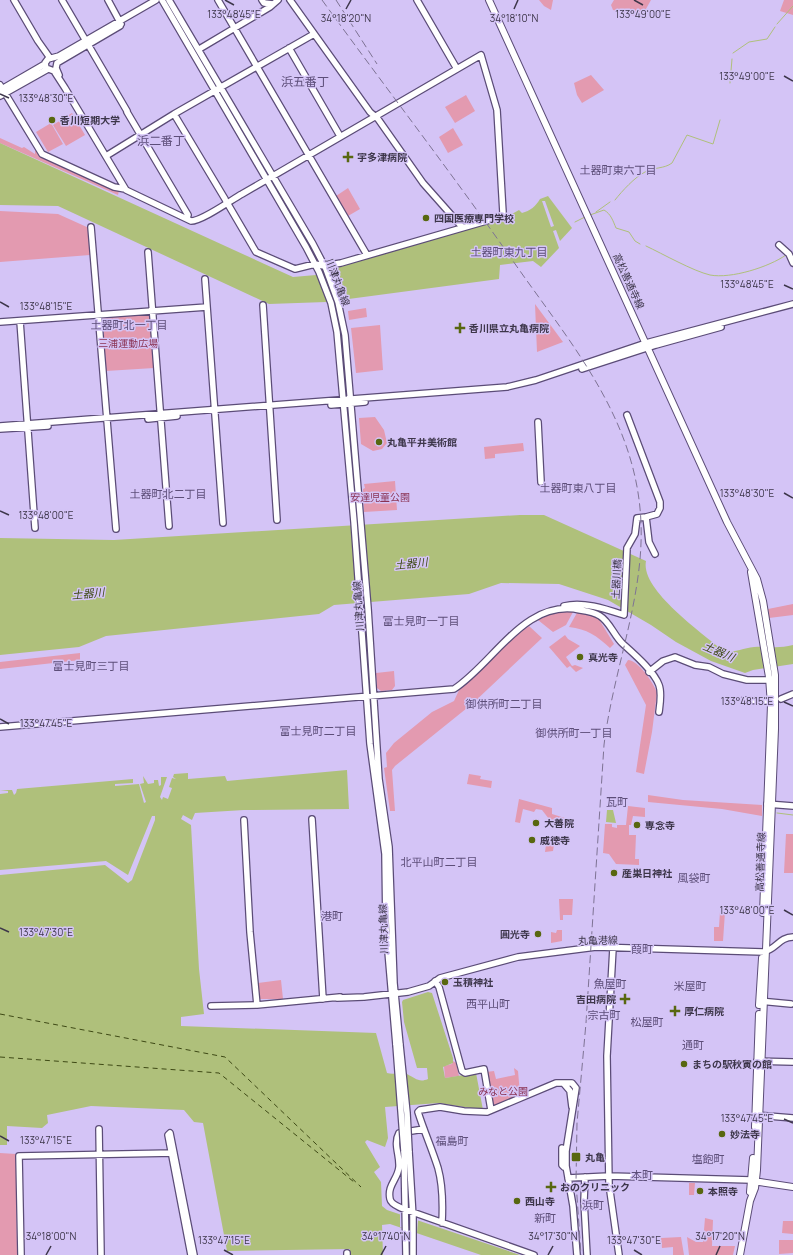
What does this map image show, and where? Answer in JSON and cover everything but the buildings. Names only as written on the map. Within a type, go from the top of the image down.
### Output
[{"type":"main road","name":"高松善通寺線","points":[[489,0],[751,570],[761,605],[771,677],[770,804],[754,1180],[740,1255]]},
{"type":"main road","points":[[754,1180],[793,1184]]},
{"type":"main road","points":[[754,1180],[793,1187]]},
{"type":"street","points":[[14,0],[125,189]]},
{"type":"street","points":[[62,0],[188,215],[187,218]]},
{"type":"street","points":[[108,0],[121,23]]},
{"type":"street","points":[[121,23],[156,0]]},
{"type":"street","points":[[165,0],[121,23],[2,91],[42,154],[114,187],[125,189],[191,220],[198,220],[227,202],[481,54],[497,110],[503,213],[500,217],[367,255],[341,264],[325,268],[315,264],[295,269],[256,252],[227,202],[174,114]]},
{"type":"street","name":"川津丸亀線","points":[[165,0],[325,268],[337,301],[345,335],[361,521],[368,608],[369,696]]},
{"type":"street","points":[[218,0],[367,255]]},
{"type":"street","points":[[201,48],[263,11],[278,0]]},
{"type":"street","points":[[290,0],[370,112],[375,116],[424,183],[462,227]]},
{"type":"street","points":[[417,0],[457,68]]},
{"type":"street","points":[[263,11],[263,2],[273,4]]},
{"type":"street","points":[[106,156],[174,114],[314,34]]},
{"type":"street","points":[[289,48],[340,136]]},
{"type":"street","name":"川津丸亀線","points":[[270,177],[319,272],[334,312],[337,332],[354,522],[360,609],[379,779],[390,847],[392,993],[407,1113],[406,1151],[409,1214],[413,1255]]},
{"type":"street","points":[[91,226],[116,529]]},
{"type":"street","points":[[779,245],[788,254],[793,263]]},
{"type":"street","points":[[148,252],[169,526]]},
{"type":"street","points":[[205,279],[223,523]]},
{"type":"street","points":[[0,430],[28,426],[215,411],[350,402],[507,387],[543,378],[647,345],[793,304]]},
{"type":"street","points":[[263,305],[277,520]]},
{"type":"street","points":[[0,322],[207,307]]},
{"type":"street","points":[[647,345],[793,308]]},
{"type":"street","points":[[20,321],[35,528]]},
{"type":"street","points":[[627,415],[660,502],[660,508],[657,514],[646,517],[648,542],[656,554]]},
{"type":"street","points":[[538,422],[541,482]]},
{"type":"street","points":[[0,426],[28,426]]},
{"type":"street","name":"土器川橋","points":[[561,607],[572,604],[591,606],[624,615],[627,548],[635,534],[637,518],[646,517]]},
{"type":"street","points":[[0,727],[454,689],[506,640],[524,626],[543,613],[561,607],[590,612],[602,617],[621,643],[634,654],[659,684],[659,712]]},
{"type":"street","points":[[649,672],[663,662],[675,657],[695,665],[709,667],[723,674],[747,680],[771,677]]},
{"type":"street","points":[[781,699],[793,694]]},
{"type":"street","points":[[744,700],[766,701]]},
{"type":"street","points":[[770,804],[793,806]]},
{"type":"street","points":[[312,819],[323,999]]},
{"type":"street","points":[[244,820],[250,932],[257,1006]]},
{"type":"street","points":[[764,952],[771,950],[783,939],[793,937]]},
{"type":"street","name":"丸亀港線","points":[[212,1006],[257,1006],[392,993],[429,986],[440,978],[518,957],[554,954],[588,947],[764,952]]},
{"type":"street","points":[[613,948],[608,1056],[609,1177],[619,1255]]},
{"type":"street","points":[[435,981],[439,987],[462,1071],[465,1073],[484,1069],[491,1110]]},
{"type":"street","points":[[761,1002],[791,1004]]},
{"type":"street","points":[[759,1061],[793,1062]]},
{"type":"street","points":[[442,1223],[442,1193],[440,1177],[418,1112],[422,1109],[440,1107],[477,1113],[491,1110],[531,1095],[556,1083],[572,1083],[575,1086],[569,1137],[564,1150],[564,1166],[568,1178],[573,1206],[577,1255]]},
{"type":"street","points":[[757,1115],[793,1118]]},
{"type":"street","points":[[99,1129],[101,1255]]},
{"type":"street","points":[[424,1130],[399,1133],[397,1138],[399,1168],[391,1184],[390,1199],[394,1205],[409,1214],[442,1223],[525,1254],[534,1255]]},
{"type":"street","points":[[21,1255],[19,1156],[172,1153],[192,1255]]},
{"type":"street","points":[[585,1177],[584,1201],[587,1255]]},
{"type":"street","points":[[568,1178],[609,1177],[754,1180]]},
{"type":"street","name":"川津丸亀線","points":[[406,1255],[406,1228],[409,1214]]},
{"type":"street","points":[[406,1255],[412,1233]]},
{"type":"green space","points":[[539,0],[553,0],[551,10],[544,6]]},
{"type":"green space","points":[[614,0],[651,0],[642,16],[630,15],[613,10],[611,5]]},
{"type":"green space","points":[[784,0],[793,0],[793,15],[780,11]]},
{"type":"green space","points":[[591,75],[604,90],[582,103],[577,95],[574,83]]},
{"type":"green space","points":[[466,95],[475,111],[455,123],[445,107]]},
{"type":"green space","points":[[72,113],[85,135],[66,146],[53,125]]},
{"type":"green space","points":[[51,123],[63,144],[48,152],[36,132]]},
{"type":"green space","points":[[453,128],[463,145],[448,153],[439,137]]},
{"type":"green space","points":[[0,138],[22,148],[24,147],[35,154],[35,150],[42,156],[119,191],[118,195],[0,143]]},
{"type":"green space","points":[[348,188],[360,209],[348,216],[336,196]]},
{"type":"green space","points":[[0,211],[58,214],[89,228],[90,255],[0,262]]},
{"type":"green space","points":[[535,304],[563,342],[537,352]]},
{"type":"green space","points":[[366,308],[367,317],[349,320],[348,311]]},
{"type":"green space","name":"三浦運動広場","points":[[150,315],[154,368],[106,371],[103,317]]},
{"type":"green space","points":[[380,325],[383,370],[356,373],[351,328]]},
{"type":"green space","points":[[375,417],[384,430],[387,443],[382,449],[373,451],[361,444],[359,418]]},
{"type":"green space","points":[[523,443],[524,451],[495,454],[495,458],[485,459],[484,447]]},
{"type":"green space","name":"安達児童公園","points":[[395,481],[397,510],[364,512],[364,484]]},
{"type":"green space","points":[[793,604],[793,615],[769,618],[768,609]]},
{"type":"green space","points":[[561,609],[572,610],[573,612],[566,625],[553,632],[538,620],[546,614]]},
{"type":"green space","points":[[578,611],[597,616],[614,644],[610,648],[591,634],[581,629],[569,627]]},
{"type":"green space","points":[[529,626],[542,638],[472,704],[395,766],[392,770],[395,811],[390,811],[384,768],[387,767],[386,753],[394,743],[432,712],[454,701],[460,688],[511,639]]},
{"type":"green space","points":[[565,635],[568,639],[580,646],[566,657],[572,666],[575,665],[583,668],[576,672],[570,666],[567,668],[549,647]]},
{"type":"green space","points":[[80,653],[80,660],[0,669],[0,662]]},
{"type":"green space","points":[[628,660],[632,661],[641,668],[653,684],[657,693],[652,732],[644,774],[636,772],[646,705],[625,665]]},
{"type":"green space","points":[[394,671],[395,686],[392,690],[381,691],[377,688],[376,673]]},
{"type":"green space","points":[[469,774],[481,776],[480,779],[492,781],[491,788],[467,784]]},
{"type":"green space","points":[[648,795],[683,800],[762,805],[762,816],[722,809],[648,802]]},
{"type":"green space","points":[[519,799],[552,808],[552,814],[571,820],[567,828],[561,825],[562,822],[549,819],[542,810],[536,809],[534,812],[523,809],[520,823],[515,822]]},
{"type":"green space","points":[[628,806],[645,808],[645,817],[633,816],[631,825],[629,825],[629,835],[636,835],[635,859],[639,859],[639,865],[616,864],[609,854],[603,853],[605,824],[612,824],[612,827],[617,828],[617,825],[626,825]]},
{"type":"green space","points":[[786,834],[793,834],[793,873],[784,873]]},
{"type":"green space","points":[[547,838],[555,839],[553,851],[545,852]]},
{"type":"green space","points":[[559,899],[573,899],[572,915],[563,915],[563,920],[560,920]]},
{"type":"green space","points":[[720,912],[725,912],[723,941],[714,941],[714,927],[719,927]]},
{"type":"green space","points":[[557,930],[562,930],[562,941],[551,943],[551,932],[556,933]]},
{"type":"green space","points":[[281,980],[283,999],[259,999],[258,983]]},
{"type":"green space","points":[[453,1061],[456,1063],[459,1076],[445,1078],[444,1066],[452,1064]]},
{"type":"green space","name":"みなと公園","points":[[514,1068],[518,1071],[520,1094],[518,1098],[494,1107],[492,1105],[486,1072],[494,1071],[496,1079],[515,1075]]},
{"type":"green space","points":[[0,1153],[16,1154],[17,1255],[0,1255]]},
{"type":"green space","points":[[689,1183],[695,1183],[694,1195],[689,1195]]},
{"type":"green space","points":[[705,1218],[713,1220],[712,1246],[735,1246],[733,1255],[689,1255],[687,1237],[696,1242],[703,1242]]},
{"type":"green space","points":[[783,1221],[793,1221],[793,1234],[782,1233]]},
{"type":"green space","points":[[681,1237],[684,1255],[673,1255],[673,1247],[662,1248],[661,1238]]},
{"type":"green space","points":[[779,1240],[793,1240],[793,1253],[779,1254]]},
{"type":"water","points":[[0,143],[293,277],[316,275],[333,270],[333,268],[475,226],[479,227],[505,218],[519,210],[522,213],[528,211],[535,206],[540,199],[548,196],[572,228],[560,241],[556,230],[553,231],[559,248],[541,267],[533,261],[500,265],[499,279],[326,302],[269,304],[58,206],[0,205]],"holes":[[[542,201],[545,201],[554,226],[551,227]]]},
{"type":"water","name":"土器川","points":[[520,515],[544,515],[646,561],[647,573],[653,585],[663,598],[676,611],[725,652],[754,647],[778,647],[793,645],[793,664],[753,670],[745,673],[711,661],[676,642],[651,625],[608,600],[559,584],[501,583],[469,594],[334,605],[319,614],[106,636],[79,647],[0,655],[0,538],[114,540]]},
{"type":"water","points":[[347,770],[349,809],[244,810],[195,813],[192,820],[183,815],[181,819],[191,825],[199,969],[204,1014],[181,1017],[181,1026],[376,1033],[387,1073],[405,1073],[417,1080],[425,1080],[428,1079],[427,1068],[417,1068],[404,1022],[402,1002],[403,1000],[428,992],[432,993],[453,1058],[453,1063],[443,1067],[445,1078],[476,1073],[483,1110],[439,1103],[385,1107],[388,1138],[385,1147],[367,1140],[365,1142],[380,1167],[374,1172],[381,1182],[382,1206],[387,1210],[520,1255],[481,1255],[390,1224],[382,1225],[383,1255],[350,1255],[350,1249],[227,1251],[203,1123],[194,1122],[184,1110],[91,1106],[47,1115],[48,1123],[42,1128],[7,1126],[7,1145],[0,1145],[0,875],[105,865],[128,883],[132,880],[155,820],[155,816],[152,816],[128,875],[106,861],[0,870],[0,794],[8,793],[8,791],[0,790],[12,790],[14,795],[17,789],[133,779],[133,783],[115,784],[115,786],[139,784],[144,803],[146,802],[140,784],[144,783],[143,776],[148,784],[154,783],[154,780],[158,780],[159,786],[161,785],[161,777],[167,777],[160,797],[162,800],[163,797],[168,799],[172,788],[169,787],[172,778],[176,779],[173,777],[174,774],[188,773],[188,779],[225,776],[227,781]]},
{"type":"water","points":[[607,810],[613,810],[616,823],[606,822]]},
{"type":"pier","points":[[400,1213],[418,1220],[417,1233],[400,1227]]},
{"type":"waterway","points":[[777,24],[793,6]]},
{"type":"waterway","points":[[733,53],[749,42],[767,39],[775,27]]},
{"type":"waterway","points":[[730,83],[732,59]]},
{"type":"waterway","points":[[615,200],[629,184],[641,174],[648,170],[672,163],[687,135],[713,144],[720,120]]},
{"type":"waterway","points":[[596,212],[610,202]]},
{"type":"waterway","points":[[590,215],[604,210],[613,220],[616,228],[629,232],[635,241],[640,244]]},
{"type":"waterway","points":[[575,222],[585,217]]},
{"type":"waterway","points":[[646,246],[695,270],[710,275],[719,276],[739,274],[760,268],[786,255]]},
{"type":"waterway","points":[[777,813],[793,815]]},
{"type":"ferry route","points":[[0,1014],[225,1057],[361,1187]]},
{"type":"ferry route","points":[[0,1057],[219,1073],[354,1182]]},
{"type":"railway","points":[[322,0],[466,195],[577,352],[597,383],[614,416],[627,449],[637,485],[641,523],[641,551],[638,578],[608,717],[604,745],[586,1023],[577,1123],[576,1182],[581,1255]]},
{"type":"railway","points":[[336,0],[377,64]]},
{"type":"place","name":"香川短期大学","points":[[52,120]]},
{"type":"place","name":"宇多津病院","points":[[348,157]]},
{"type":"place","name":"四国医療専門学校","points":[[426,218]]},
{"type":"place","name":"香川県立丸亀病院","points":[[460,328]]},
{"type":"place","name":"丸亀平井美術館","points":[[379,442]]},
{"type":"place","name":"真光寺","points":[[580,657]]},
{"type":"place","name":"大善院","points":[[536,823]]},
{"type":"place","name":"専念寺","points":[[637,825]]},
{"type":"place","name":"威徳寺","points":[[532,840]]},
{"type":"place","name":"産巣日神社","points":[[614,873]]},
{"type":"place","name":"圓光寺","points":[[538,934]]},
{"type":"place","name":"玉積神社","points":[[445,982]]},
{"type":"place","name":"吉田病院","points":[[625,999]]},
{"type":"place","name":"厚仁病院","points":[[675,1011]]},
{"type":"place","name":"まちの駅秋寅の館","points":[[684,1064]]},
{"type":"place","name":"妙法寺","points":[[722,1134]]},
{"type":"place","name":"丸亀","points":[[576,1157]]},
{"type":"place","name":"おのクリニック","points":[[551,1187]]},
{"type":"place","name":"本照寺","points":[[700,1191]]},
{"type":"place","name":"西山寺","points":[[517,1201]]},
{"type":"district","name":"浜五番丁","points":[[305,81]]},
{"type":"district","name":"浜二番丁","points":[[161,140]]},
{"type":"district","name":"土器町東六丁目","points":[[618,169]]},
{"type":"district","name":"土器町東九丁目","points":[[509,251]]},
{"type":"district","name":"土器町北一丁目","points":[[129,324]]},
{"type":"district","name":"土器町東八丁目","points":[[578,487]]},
{"type":"district","name":"土器町北二丁目","points":[[168,493]]},
{"type":"district","name":"富士見町一丁目","points":[[421,620]]},
{"type":"district","name":"富士見町三丁目","points":[[91,665]]},
{"type":"district","name":"御供所町二丁目","points":[[504,703]]},
{"type":"district","name":"富士見町二丁目","points":[[318,730]]},
{"type":"district","name":"御供所町一丁目","points":[[574,732]]},
{"type":"district","name":"瓦町","points":[[617,801]]},
{"type":"district","name":"北平山町二丁目","points":[[439,861]]},
{"type":"district","name":"風袋町","points":[[694,877]]},
{"type":"district","name":"港町","points":[[332,915]]},
{"type":"district","name":"葭町","points":[[642,948]]},
{"type":"district","name":"魚屋町","points":[[610,983]]},
{"type":"district","name":"米屋町","points":[[690,985]]},
{"type":"district","name":"西平山町","points":[[488,1003]]},
{"type":"district","name":"宗古町","points":[[604,1014]]},
{"type":"district","name":"松屋町","points":[[647,1021]]},
{"type":"district","name":"通町","points":[[693,1044]]},
{"type":"district","name":"福島町","points":[[452,1140]]},
{"type":"district","name":"塩飽町","points":[[708,1158]]},
{"type":"district","name":"本町","points":[[642,1174]]},
{"type":"district","name":"浜町","points":[[593,1204]]},
{"type":"district","name":"新町","points":[[545,1217]]}]
